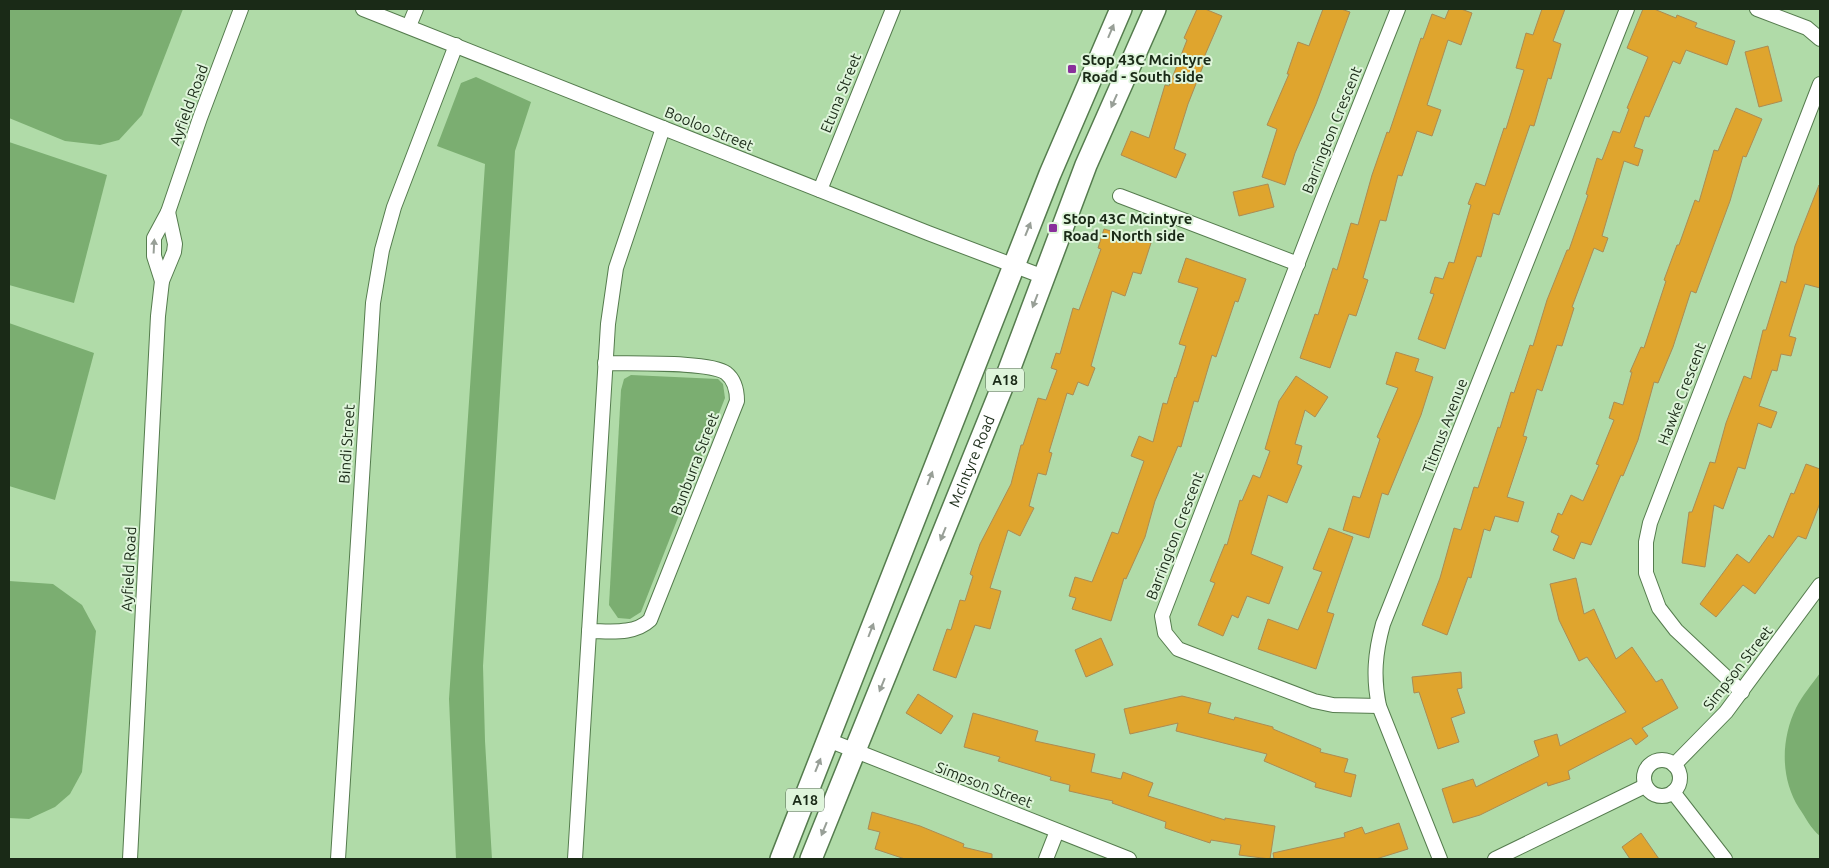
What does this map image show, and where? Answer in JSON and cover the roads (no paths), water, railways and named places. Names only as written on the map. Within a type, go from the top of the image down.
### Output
[{"type":"main road","name":"A18","points":[[781,859],[1014,265],[1120,9]]},
{"type":"main road","name":"McIntyre Road","points":[[811,859],[1006,380],[1086,165],[1155,9]]},
{"type":"street","name":"Ayfield Road","points":[[162,281],[153,245],[158,230],[168,212],[200,118],[241,9]]},
{"type":"street","name":"Booloo Street","points":[[363,9],[928,234],[1044,277]]},
{"type":"street","points":[[409,26],[416,9]]},
{"type":"street","name":"Etuna Street","points":[[820,190],[893,9]]},
{"type":"street","name":"Barrington Crescent","points":[[1379,706],[1333,705],[1314,701],[1178,649],[1170,641],[1163,628],[1162,616],[1398,9]]},
{"type":"street","name":"Titmus Avenue","points":[[1440,859],[1379,706],[1374,668],[1383,624],[1627,9]]},
{"type":"street","points":[[1757,9],[1807,28],[1820,39]]},
{"type":"street","name":"Bindi Street","points":[[338,859],[374,302],[382,250],[394,207],[456,45]]},
{"type":"street","name":"Hawke Crescent","points":[[1742,692],[1676,630],[1659,608],[1646,573],[1646,542],[1650,523],[1820,84]]},
{"type":"street","points":[[575,859],[608,324],[616,268],[663,128]]},
{"type":"street","points":[[1120,196],[1298,264]]},
{"type":"street","name":"Ayfield Road","points":[[130,859],[158,316],[162,281],[174,252],[175,244],[168,212]]},
{"type":"street","name":"Bunburra Street","points":[[589,631],[642,628],[650,620],[737,401],[737,390],[733,381],[718,368],[605,363]]},
{"type":"street","name":"Simpson Street","points":[[1674,765],[1726,712],[1820,585]]},
{"type":"street","name":"Simpson Street","points":[[828,740],[1129,859]]},
{"type":"street","points":[[1664,760],[1674,765],[1680,779],[1673,792],[1659,796],[1653,794],[1645,786],[1644,776],[1646,769],[1652,763],[1664,760]]},
{"type":"street","points":[[1496,859],[1645,786]]},
{"type":"street","points":[[1673,792],[1725,859]]},
{"type":"street","points":[[1046,859],[1057,831]]},
{"type":"place","name":"Stop 43C Mcintyre Road - South side","points":[[1072,69]]},
{"type":"place","name":"Stop 43C Mcintyre Road - North side","points":[[1053,228]]}]
